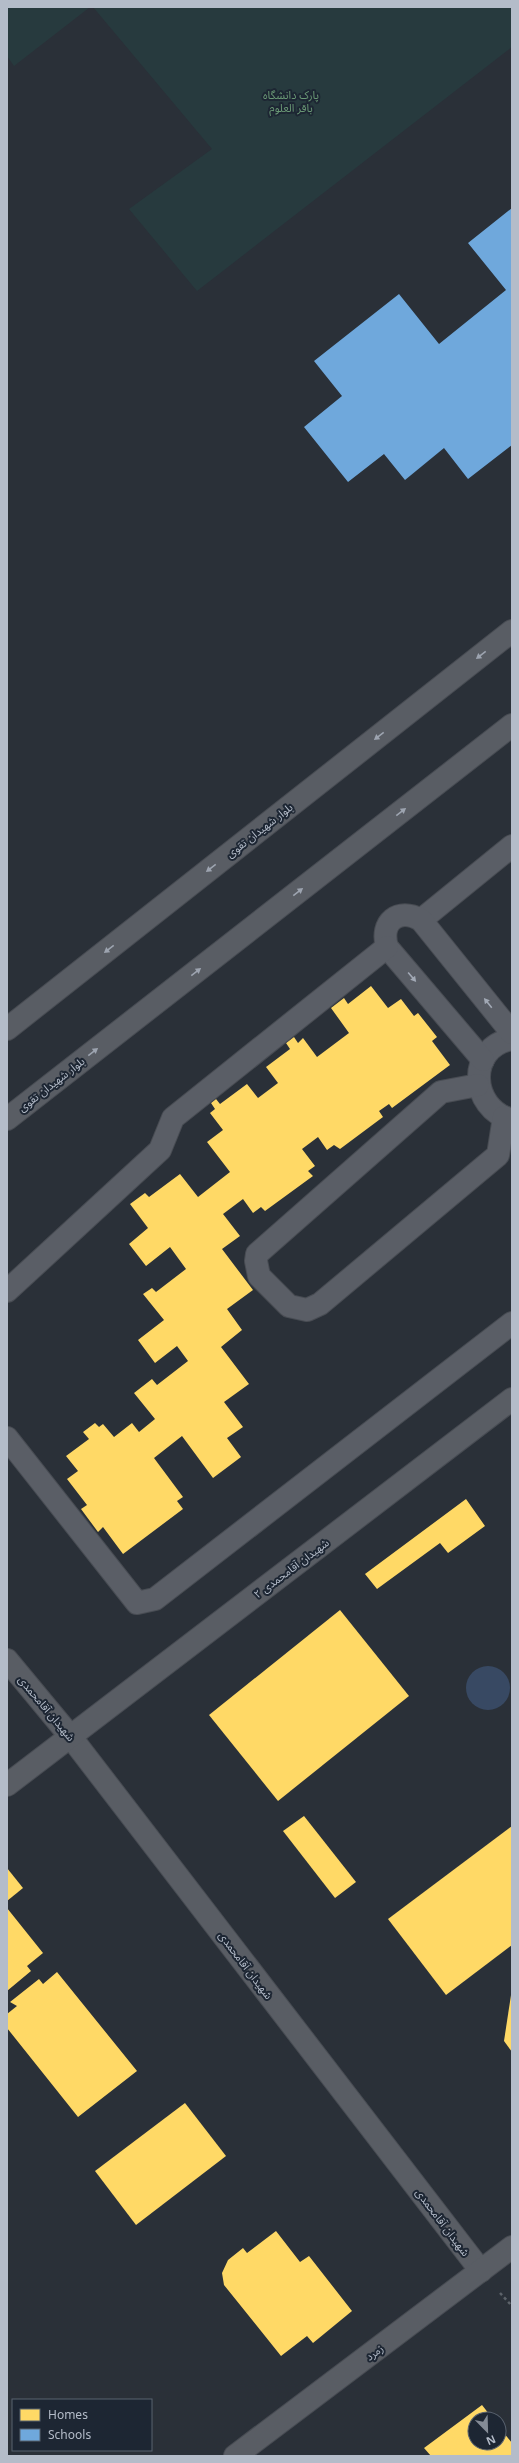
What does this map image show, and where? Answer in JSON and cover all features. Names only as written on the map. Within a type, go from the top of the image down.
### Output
[{"type":"street","name":"بلوار شهیدان تقوی","points":[[7,1029],[512,631]]},
{"type":"street","name":"بلوار شهیدان تقوی","points":[[7,1119],[512,725]]},
{"type":"street","points":[[421,920],[512,846]]},
{"type":"street","points":[[483,1060],[387,947],[385,930],[396,916],[404,914],[421,920],[512,1033]]},
{"type":"street","points":[[7,1290],[160,1150],[173,1118],[387,947]]},
{"type":"street","points":[[478,1085],[445,1091],[435,1098],[257,1254],[256,1261],[259,1276],[289,1306],[307,1310],[320,1304],[498,1155],[508,1118],[487,1105],[478,1085],[479,1072],[483,1060],[497,1045],[512,1039]]},
{"type":"street","points":[[7,1438],[137,1603],[155,1599],[512,1323]]},
{"type":"street","name":"شهیدان آقامحمدی ۲","points":[[7,1785],[512,1399]]},
{"type":"street","name":"شهیدان آقامحمدی","points":[[7,1660],[70,1736],[481,2271]]},
{"type":"street","name":"زمرد","points":[[235,2456],[512,2247]]},
{"type":"green space","points":[[7,7],[90,7],[14,66],[7,56]]},
{"type":"green space","name":"پارک دانشگاه باقر العلوم","points":[[93,7],[512,7],[512,47],[197,291],[129,209],[212,149]]},
{"type":"water","points":[[492,1666],[497,1667],[504,1672],[509,1679],[509,1697],[504,1704],[497,1709],[484,1710],[479,1709],[472,1704],[467,1697],[466,1684],[467,1679],[472,1672],[479,1667]]},
{"type":"building: Homes","points":[[371,986],[388,1008],[401,999],[414,1016],[418,1013],[437,1037],[432,1041],[450,1065],[392,1108],[389,1104],[379,1111],[383,1117],[340,1149],[334,1145],[327,1150],[318,1137],[302,1149],[315,1166],[308,1171],[313,1176],[265,1211],[261,1207],[253,1213],[243,1199],[223,1214],[240,1236],[222,1249],[253,1290],[227,1309],[242,1330],[221,1347],[249,1384],[224,1402],[243,1427],[227,1438],[241,1457],[213,1478],[182,1436],[154,1458],[183,1497],[177,1501],[183,1509],[123,1554],[103,1527],[98,1532],[81,1509],[87,1505],[67,1479],[78,1471],[66,1456],[89,1439],[83,1432],[95,1423],[99,1427],[103,1424],[114,1437],[132,1423],[139,1432],[155,1419],[134,1393],[152,1379],[157,1385],[188,1361],[177,1346],[155,1363],[138,1340],[164,1320],[143,1294],[152,1288],[156,1292],[186,1269],[170,1247],[146,1266],[129,1244],[148,1228],[130,1204],[145,1193],[149,1197],[180,1174],[198,1197],[230,1172],[207,1142],[223,1130],[210,1113],[215,1109],[211,1103],[216,1099],[220,1104],[247,1084],[258,1098],[278,1083],[266,1067],[290,1049],[286,1043],[294,1037],[298,1043],[303,1038],[317,1057],[349,1033],[331,1008],[344,998],[348,1004]]},
{"type":"building: Homes","points":[[466,1499],[485,1526],[448,1553],[440,1543],[377,1589],[365,1574]]},
{"type":"building: Homes","points":[[340,1610],[409,1696],[278,1801],[209,1715]]},
{"type":"building: Homes","points":[[304,1816],[356,1882],[335,1898],[283,1831]]},
{"type":"building: Homes","points":[[512,1826],[512,1945],[446,1995],[388,1919]]},
{"type":"building: Homes","points":[[7,1868],[23,1888],[7,1901]]},
{"type":"building: Homes","points":[[7,1908],[43,1953],[27,1966],[31,1971],[7,1991]]},
{"type":"building: Homes","points":[[57,1972],[137,2071],[78,2117],[7,2028],[7,2014],[17,2006],[10,2002],[39,1979],[43,1984]]},
{"type":"building: Homes","points":[[512,1995],[512,2052],[504,2041]]},
{"type":"building: Homes","points":[[185,2103],[226,2156],[136,2225],[95,2171]]},
{"type":"building: Homes","points":[[276,2231],[300,2262],[309,2256],[352,2311],[313,2343],[307,2336],[281,2356],[224,2285],[222,2273],[228,2260],[243,2248],[247,2253]]},
{"type":"building: Homes","points":[[482,2405],[487,2411],[474,2411]]},
{"type":"building: Homes","points":[[467,2416],[467,2451],[507,2451],[507,2437],[512,2443],[512,2456],[431,2456],[424,2448]]},
{"type":"building: Schools","points":[[512,208],[512,445],[468,479],[444,448],[405,480],[384,454],[348,482],[304,427],[342,396],[314,361],[399,294],[439,344],[506,290],[468,243]]}]
